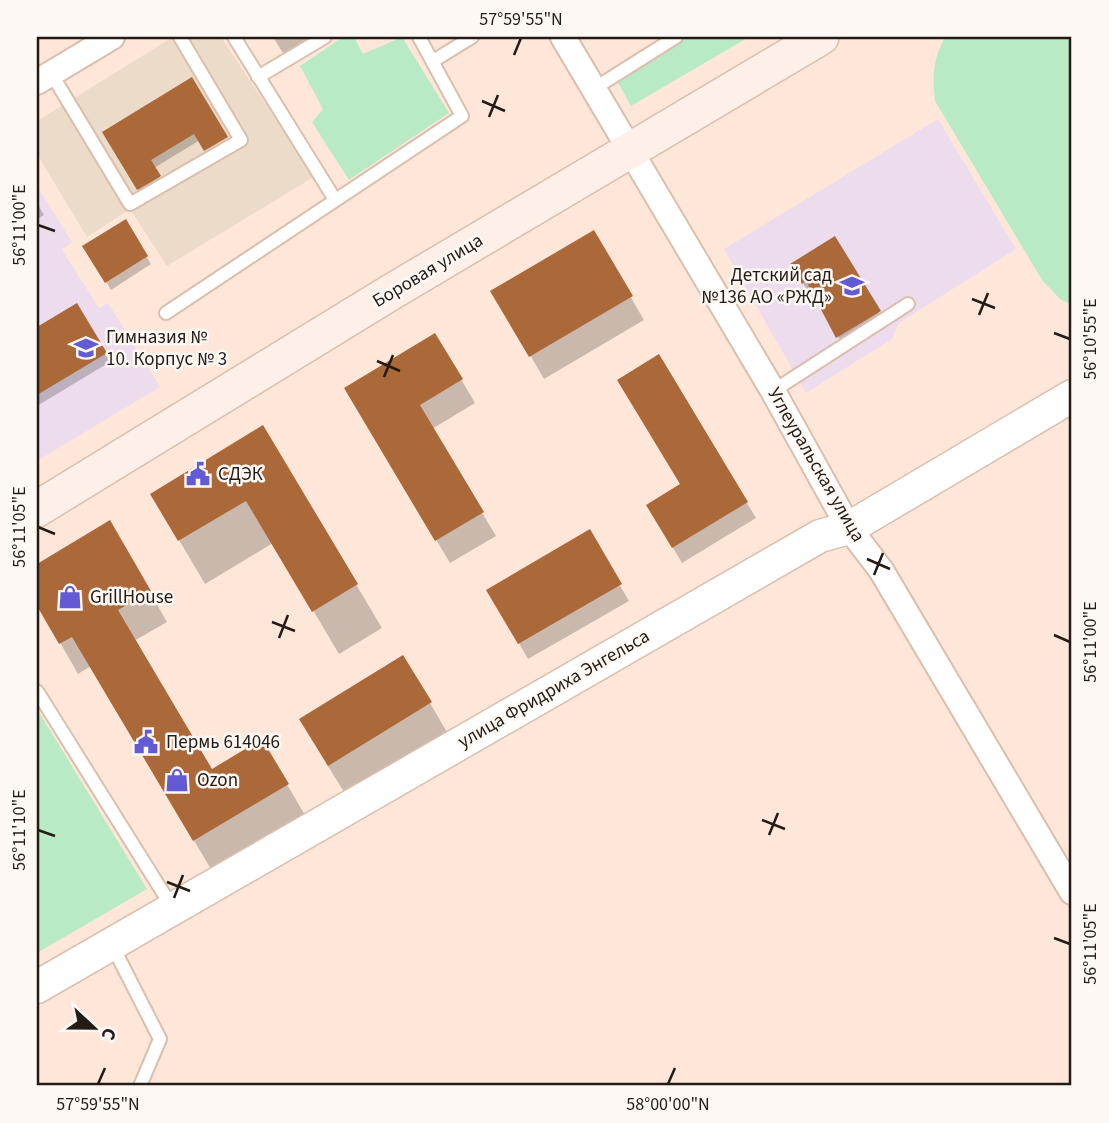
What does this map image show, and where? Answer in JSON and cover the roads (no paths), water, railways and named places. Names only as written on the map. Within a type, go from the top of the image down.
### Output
[{"type":"main road","name":"Боровая улица","points":[[37,509],[393,291],[821,37]]},
{"type":"street","points":[[44,78],[112,37]]},
{"type":"street","name":"Углеуральская улица","points":[[563,37],[773,391],[849,528],[881,570],[1072,892]]},
{"type":"street","name":"улица Фридриха Энгельса","points":[[37,987],[820,536],[849,528],[1072,397]]},
{"type":"lane","points":[[44,78],[130,204],[241,140],[180,37]]},
{"type":"lane","points":[[234,37],[334,198]]},
{"type":"lane","points":[[258,78],[325,37]]},
{"type":"lane","points":[[166,313],[334,198],[462,116],[419,37]]},
{"type":"lane","points":[[433,61],[472,37]]},
{"type":"lane","points":[[595,88],[676,37]]},
{"type":"lane","points":[[773,391],[908,304]]},
{"type":"lane","points":[[37,691],[173,908]]},
{"type":"lane","points":[[111,944],[160,1039],[140,1086]]},
{"type":"place","name":"Детский сад №136 АО «РЖД»","points":[[852,286]]},
{"type":"place","name":"Гимназия № 10. Корпус № 3","points":[[86,348]]},
{"type":"place","name":"СДЭК","points":[[198,474]]},
{"type":"place","name":"GrillHouse","points":[[70,597]]},
{"type":"place","name":"Пермь 614046","points":[[146,742]]},
{"type":"place","name":"Ozon","points":[[177,780]]}]
